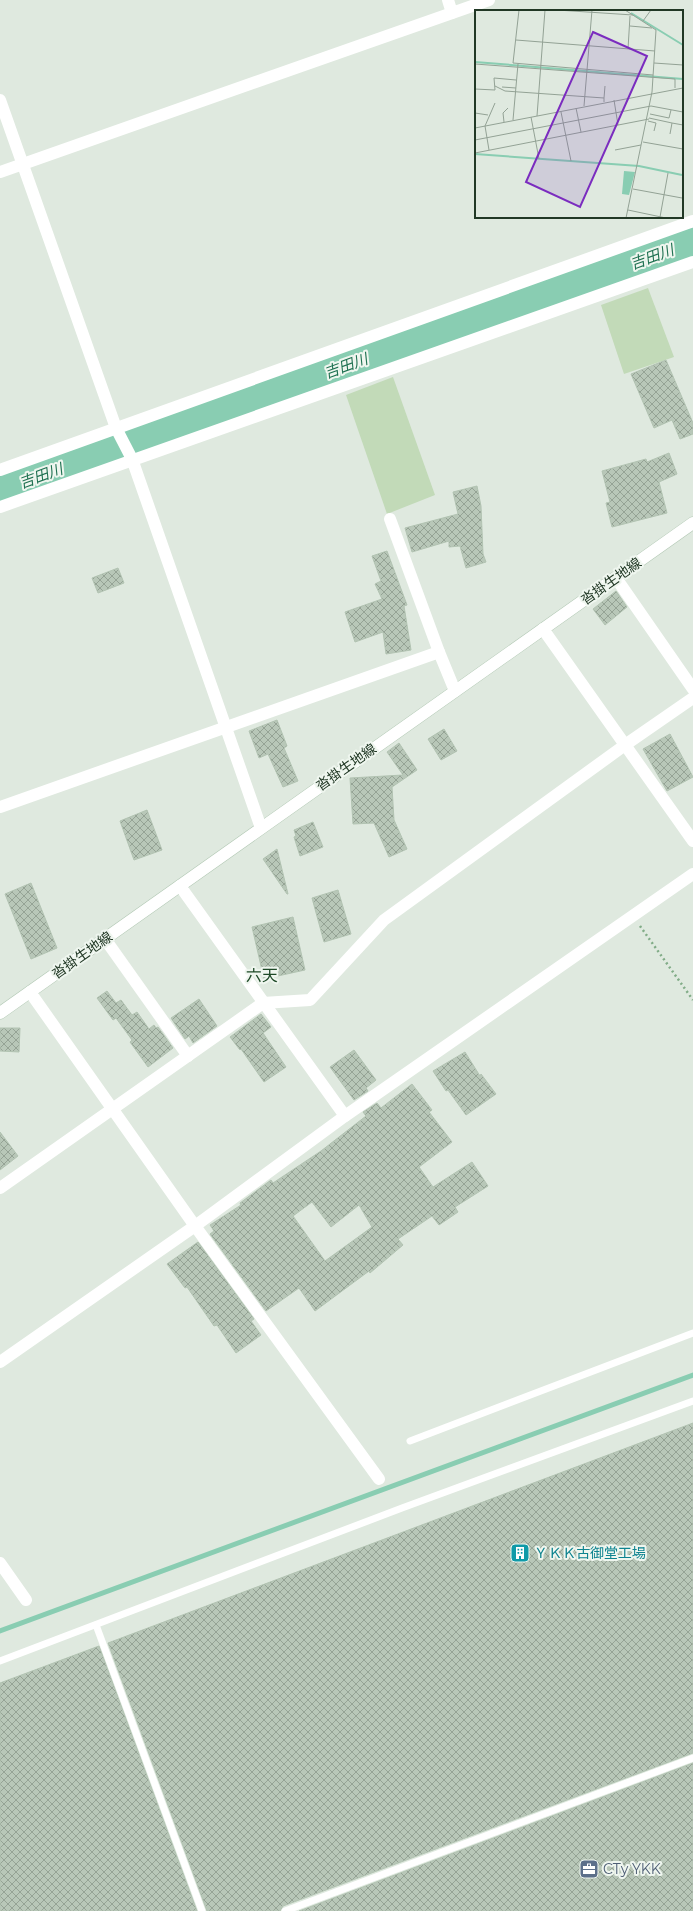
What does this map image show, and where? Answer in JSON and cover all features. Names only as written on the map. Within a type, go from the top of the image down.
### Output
[{"type":"street","points":[[448,0],[452,13]]},
{"type":"street","points":[[0,172],[489,0]]},
{"type":"street","points":[[0,100],[116,429],[132,458],[261,828]]},
{"type":"street","points":[[0,470],[693,222]]},
{"type":"street","points":[[0,507],[132,458],[693,262]]},
{"type":"street","points":[[390,519],[455,691]]},
{"type":"street","name":"沓掛生地線","points":[[0,1013],[693,523]]},
{"type":"street","points":[[616,578],[693,689]]},
{"type":"street","points":[[543,629],[693,841]]},
{"type":"street","points":[[0,807],[439,652]]},
{"type":"street","points":[[0,1188],[263,1003],[310,1000],[384,920],[625,745],[693,698]]},
{"type":"street","points":[[0,1362],[195,1226],[345,1116],[693,874]]},
{"type":"street","points":[[180,886],[345,1116]]},
{"type":"street","points":[[105,939],[188,1056]]},
{"type":"street","points":[[30,992],[195,1226],[379,1479]]},
{"type":"street","points":[[0,1563],[26,1600]]},
{"type":"lane","points":[[410,1441],[693,1333]]},
{"type":"lane","points":[[0,1661],[402,1508],[693,1401]]},
{"type":"lane","points":[[96,1625],[202,1911]]},
{"type":"lane","points":[[285,1911],[693,1758]]},
{"type":"path","points":[[632,916],[693,1000]]},
{"type":"green space","points":[[648,288],[674,357],[624,374],[601,305]]},
{"type":"green space","points":[[393,377],[435,495],[387,514],[346,395]]},
{"type":"building","points":[[666,360],[693,423],[693,434],[680,439],[672,420],[654,428],[631,374]]},
{"type":"building","points":[[669,453],[677,474],[659,482],[667,513],[612,527],[606,503],[610,502],[602,471],[646,459],[647,462]]},
{"type":"building","points":[[477,486],[481,506],[483,554],[486,562],[466,568],[460,546],[449,547],[449,541],[412,552],[405,528],[458,514],[453,492]]},
{"type":"building","points":[[387,551],[407,605],[404,606],[411,650],[386,654],[383,632],[355,642],[345,612],[382,599],[375,584],[381,581],[372,556]]},
{"type":"building","points":[[118,568],[124,583],[98,593],[92,578]]},
{"type":"building","points":[[616,591],[627,607],[605,625],[593,609]]},
{"type":"building","points":[[277,720],[287,746],[284,748],[298,781],[283,787],[268,754],[259,758],[249,731]]},
{"type":"building","points":[[444,729],[457,751],[441,760],[428,739]]},
{"type":"building","points":[[670,734],[693,777],[667,791],[643,749]]},
{"type":"building","points":[[399,743],[417,770],[392,787],[394,820],[407,849],[389,857],[374,823],[353,824],[350,778],[403,775],[387,752]]},
{"type":"building","points":[[147,810],[162,850],[134,860],[120,821]]},
{"type":"building","points":[[313,822],[323,847],[300,856],[294,837],[296,836],[294,830]]},
{"type":"building","points":[[277,849],[288,894],[263,859]]},
{"type":"building","points":[[31,883],[57,948],[31,959],[5,894]]},
{"type":"building","points":[[338,890],[351,934],[324,942],[312,898]]},
{"type":"building","points":[[293,917],[305,970],[264,979],[252,927]]},
{"type":"building","points":[[107,991],[116,1003],[121,1000],[132,1015],[137,1012],[149,1029],[154,1025],[156,1028],[158,1027],[173,1048],[148,1067],[130,1042],[132,1040],[116,1018],[113,1020],[97,998]]},
{"type":"building","points":[[199,999],[217,1026],[193,1043],[189,1036],[185,1039],[171,1018]]},
{"type":"building","points":[[261,1014],[271,1027],[263,1033],[286,1067],[264,1082],[241,1049],[240,1050],[230,1037]]},
{"type":"building","points":[[0,1028],[20,1028],[19,1052],[0,1051]]},
{"type":"building","points":[[354,1050],[376,1080],[366,1088],[368,1091],[354,1100],[330,1067]]},
{"type":"building","points":[[465,1052],[480,1076],[481,1074],[496,1094],[466,1115],[448,1090],[446,1091],[433,1071]]},
{"type":"building","points":[[412,1084],[432,1110],[429,1112],[452,1142],[419,1167],[433,1187],[472,1162],[488,1186],[455,1207],[458,1212],[439,1225],[432,1216],[398,1239],[403,1245],[370,1273],[369,1271],[315,1311],[299,1288],[266,1311],[210,1234],[214,1231],[210,1225],[241,1205],[240,1203],[271,1180],[273,1183],[321,1151],[366,1116],[363,1112],[377,1103],[381,1108]],"holes":[[[312,1202],[331,1227],[359,1205],[372,1227],[325,1261],[293,1216]]]},
{"type":"building","points":[[0,1132],[18,1156],[0,1170]]},
{"type":"building","points":[[198,1242],[254,1319],[251,1321],[261,1335],[236,1353],[217,1325],[214,1326],[187,1287],[185,1288],[167,1264]]},
{"type":"building","name":"ＹＫＫ古御堂工場","points":[[693,1423],[693,1753],[283,1906],[280,1911],[207,1911],[108,1643]]},
{"type":"building","points":[[99,1646],[197,1911],[0,1911],[0,1683]]},
{"type":"building","points":[[693,1763],[693,1911],[299,1911]]},
{"type":"waterway","name":"吉田川","points":[[0,490],[693,242]]},
{"type":"waterway","points":[[0,1631],[693,1375]]},
{"type":"place","name":"ＹＫＫ古御堂工場","points":[[520,1553]]},
{"type":"place","name":"CTy YKK","points":[[589,1869]]},
{"type":"district","name":"六天","points":[[262,975]]}]
